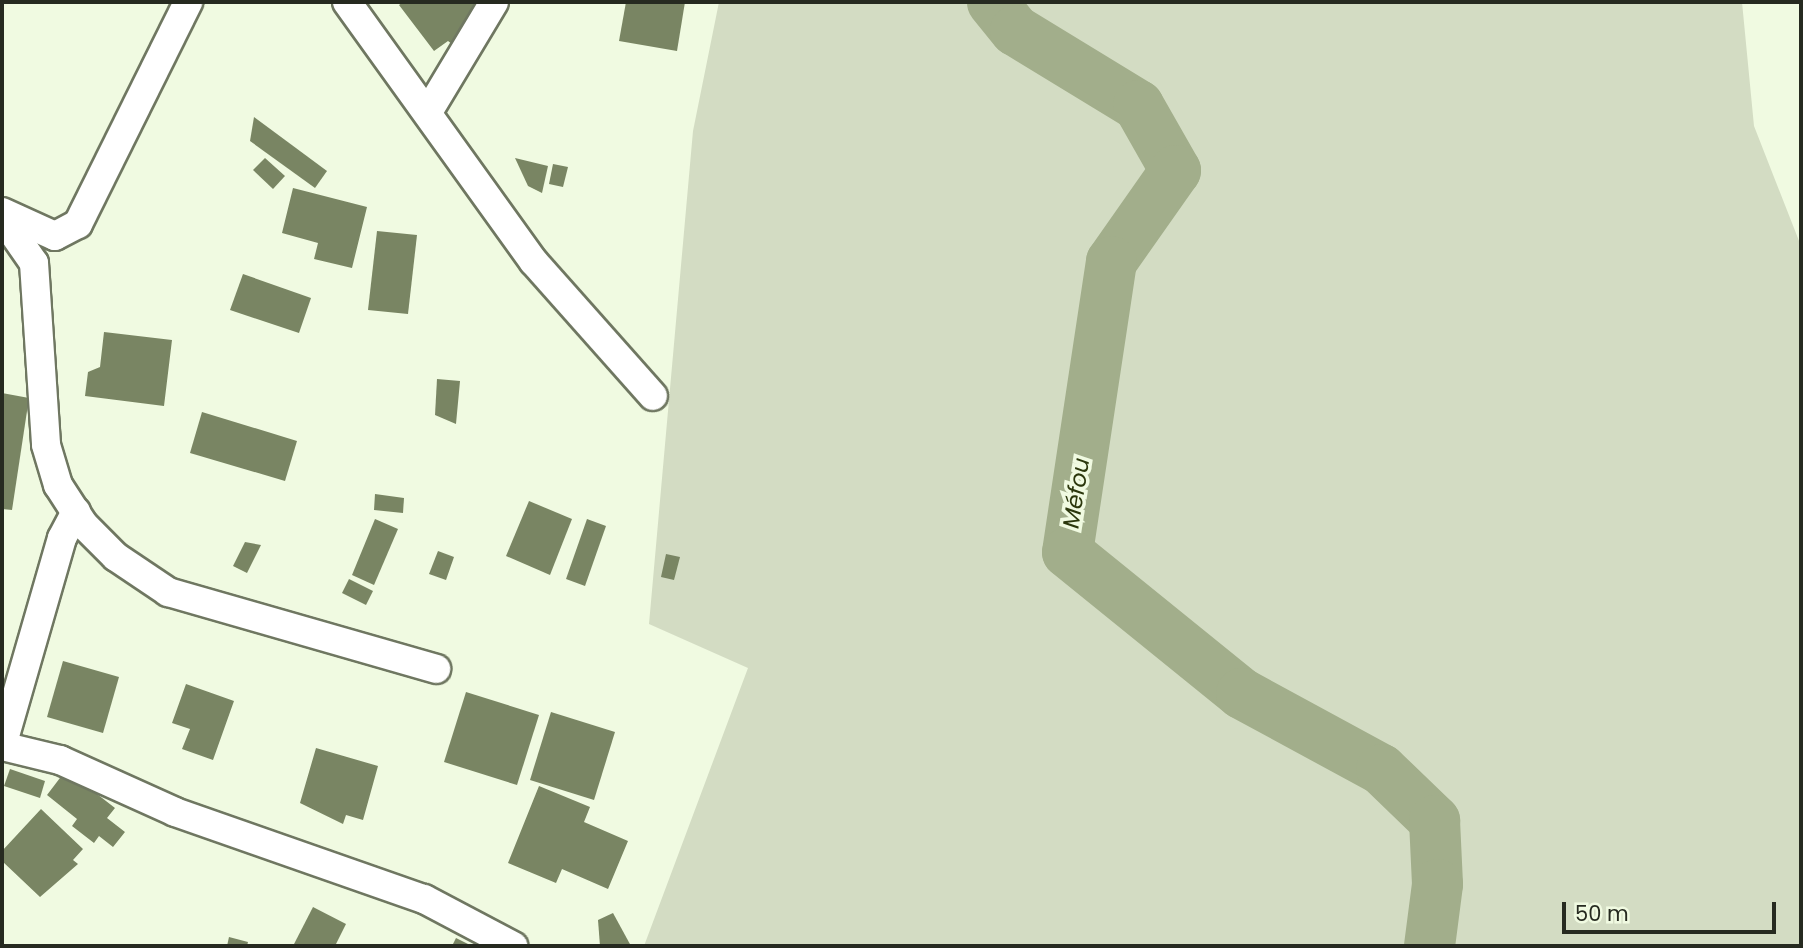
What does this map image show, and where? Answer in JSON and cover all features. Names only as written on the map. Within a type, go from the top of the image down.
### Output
[{"type":"street","points":[[2,212],[55,236],[78,224],[188,2]]},
{"type":"street","points":[[347,2],[534,262],[653,396]]},
{"type":"street","points":[[428,112],[494,2]]},
{"type":"street","points":[[2,217],[34,263],[46,445],[58,485],[76,512],[116,557],[168,592],[436,669]]},
{"type":"street","points":[[76,512],[62,538],[2,746],[60,760],[175,812],[424,900],[513,946]]},
{"type":"green space","points":[[719,2],[1742,2],[1754,126],[1801,246],[1801,946],[644,946],[748,668],[649,624],[693,131]]},
{"type":"building","points":[[403,2],[485,2],[457,48],[448,41],[434,51],[399,5]]},
{"type":"building","points":[[626,2],[685,2],[677,51],[619,41]]},
{"type":"building","points":[[254,117],[327,171],[315,188],[250,141]]},
{"type":"building","points":[[265,158],[285,176],[273,189],[253,170]]},
{"type":"building","points":[[515,158],[548,166],[542,193],[528,186]]},
{"type":"building","points":[[553,164],[568,167],[563,187],[549,184]]},
{"type":"building","points":[[293,188],[367,207],[352,268],[314,259],[318,243],[282,233]]},
{"type":"building","points":[[377,231],[417,235],[408,314],[368,310]]},
{"type":"building","points":[[243,274],[311,298],[299,333],[230,310]]},
{"type":"building","points":[[104,332],[172,340],[164,406],[85,396],[88,372],[100,367]]},
{"type":"building","points":[[437,379],[460,381],[456,424],[435,415]]},
{"type":"building","points":[[2,393],[29,398],[12,510],[2,509]]},
{"type":"building","points":[[202,412],[297,441],[285,481],[190,453]]},
{"type":"building","points":[[375,494],[404,498],[403,513],[374,510]]},
{"type":"building","points":[[529,501],[572,519],[550,575],[506,556]]},
{"type":"building","points":[[375,519],[398,529],[374,585],[352,575]]},
{"type":"building","points":[[587,519],[606,526],[585,586],[566,579]]},
{"type":"building","points":[[245,542],[261,545],[247,573],[233,566]]},
{"type":"building","points":[[438,551],[454,557],[446,580],[429,574]]},
{"type":"building","points":[[666,554],[680,557],[674,580],[661,577]]},
{"type":"building","points":[[349,579],[373,591],[366,605],[342,593]]},
{"type":"building","points":[[63,661],[119,677],[103,733],[47,717]]},
{"type":"building","points":[[186,684],[234,701],[213,760],[182,749],[190,729],[172,723]]},
{"type":"building","points":[[466,692],[539,715],[517,785],[444,762]]},
{"type":"building","points":[[551,712],[615,732],[594,800],[530,780]]},
{"type":"building","points":[[316,748],[378,766],[363,820],[346,815],[343,824],[300,803]]},
{"type":"building","points":[[10,769],[45,781],[40,798],[4,786]]},
{"type":"building","points":[[66,770],[115,808],[107,818],[125,832],[113,847],[99,836],[94,843],[72,826],[77,819],[47,795]]},
{"type":"building","points":[[539,786],[590,807],[584,822],[628,841],[608,889],[562,869],[556,883],[508,863]]},
{"type":"building","points":[[41,809],[83,849],[73,860],[78,864],[40,897],[2,861],[2,851]]},
{"type":"building","points":[[313,907],[346,924],[335,946],[293,946]]},
{"type":"building","points":[[613,913],[631,946],[600,946],[598,920]]},
{"type":"building","points":[[229,937],[248,942],[247,946],[227,946]]},
{"type":"building","points":[[456,938],[472,946],[452,946]]},
{"type":"waterway","name":"Méfou","points":[[992,2],[1015,30],[1138,105],[1175,170],[1111,261],[1067,552],[1241,693],[1381,769],[1434,820],[1437,884],[1429,946]]}]
